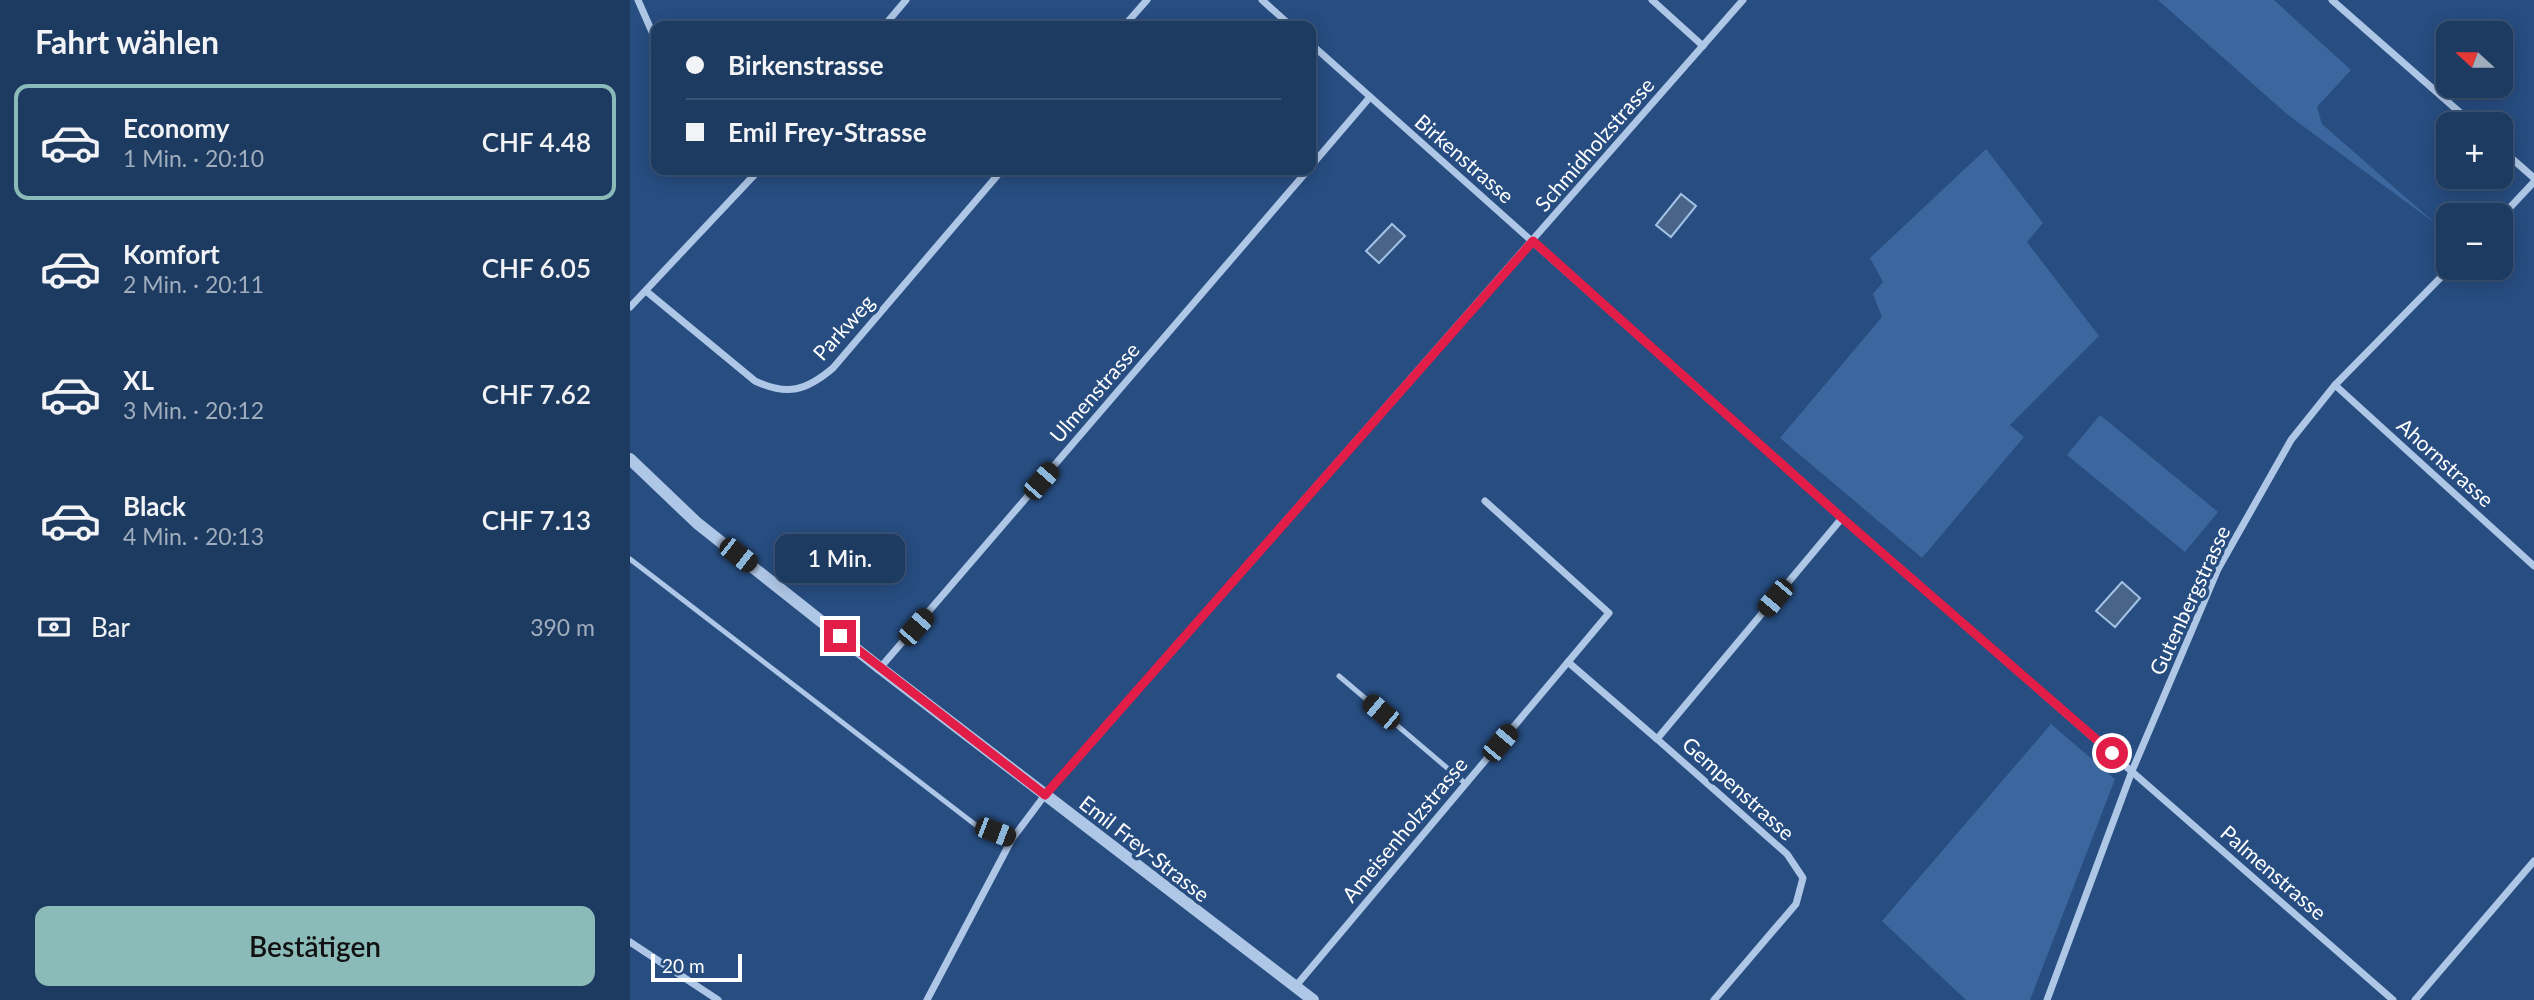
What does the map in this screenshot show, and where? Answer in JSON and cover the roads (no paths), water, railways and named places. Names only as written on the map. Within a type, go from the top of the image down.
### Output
[{"type":"street","points":[[638,0],[651,30]]},
{"type":"street","points":[[888,21],[906,0]]},
{"type":"street","points":[[1128,21],[1147,0]]},
{"type":"street","points":[[1262,0],[1285,21]]},
{"type":"street","points":[[1653,0],[1703,46]]},
{"type":"street","name":"Schmidholzstrasse","points":[[927,1000],[1012,839],[1045,795],[1743,0]]},
{"type":"street","points":[[2332,0],[2459,112]]},
{"type":"street","name":"Birkenstrasse","points":[[1316,48],[1842,518],[2132,771]]},
{"type":"street","name":"Ulmenstrasse","points":[[1316,160],[1370,97]]},
{"type":"street","points":[[2513,160],[2534,180],[2513,204]]},
{"type":"street","points":[[630,307],[754,175]]},
{"type":"street","name":"Parkweg","points":[[646,291],[755,381],[787,391],[806,386],[818,381],[833,368],[998,175]]},
{"type":"street","name":"Ulmenstrasse","points":[[880,668],[1303,175]]},
{"type":"street","name":"Gutenbergstrasse","points":[[2048,1000],[2132,771],[2218,569],[2291,440],[2335,385],[2438,280]]},
{"type":"street","name":"Ahornstrasse","points":[[2335,385],[2534,565]]},
{"type":"street","name":"Emil Frey-Strasse","points":[[630,459],[698,523],[880,668],[1313,1000]]},
{"type":"street","name":"Ameisenholzstrasse","points":[[1295,987],[1609,613],[1485,501]]},
{"type":"street","points":[[1568,662],[1657,739],[1842,518]]},
{"type":"street","name":"Gempenstrasse","points":[[1657,739],[1787,854],[1803,878],[1796,904],[1714,1000]]},
{"type":"street","name":"Palmenstrasse","points":[[2132,771],[2393,1000]]},
{"type":"street","points":[[2415,1000],[2534,861]]},
{"type":"street","points":[[630,942],[718,1000]]},
{"type":"lane","points":[[630,559],[977,826],[1012,839]]},
{"type":"lane","points":[[1339,676],[1466,784]]}]
